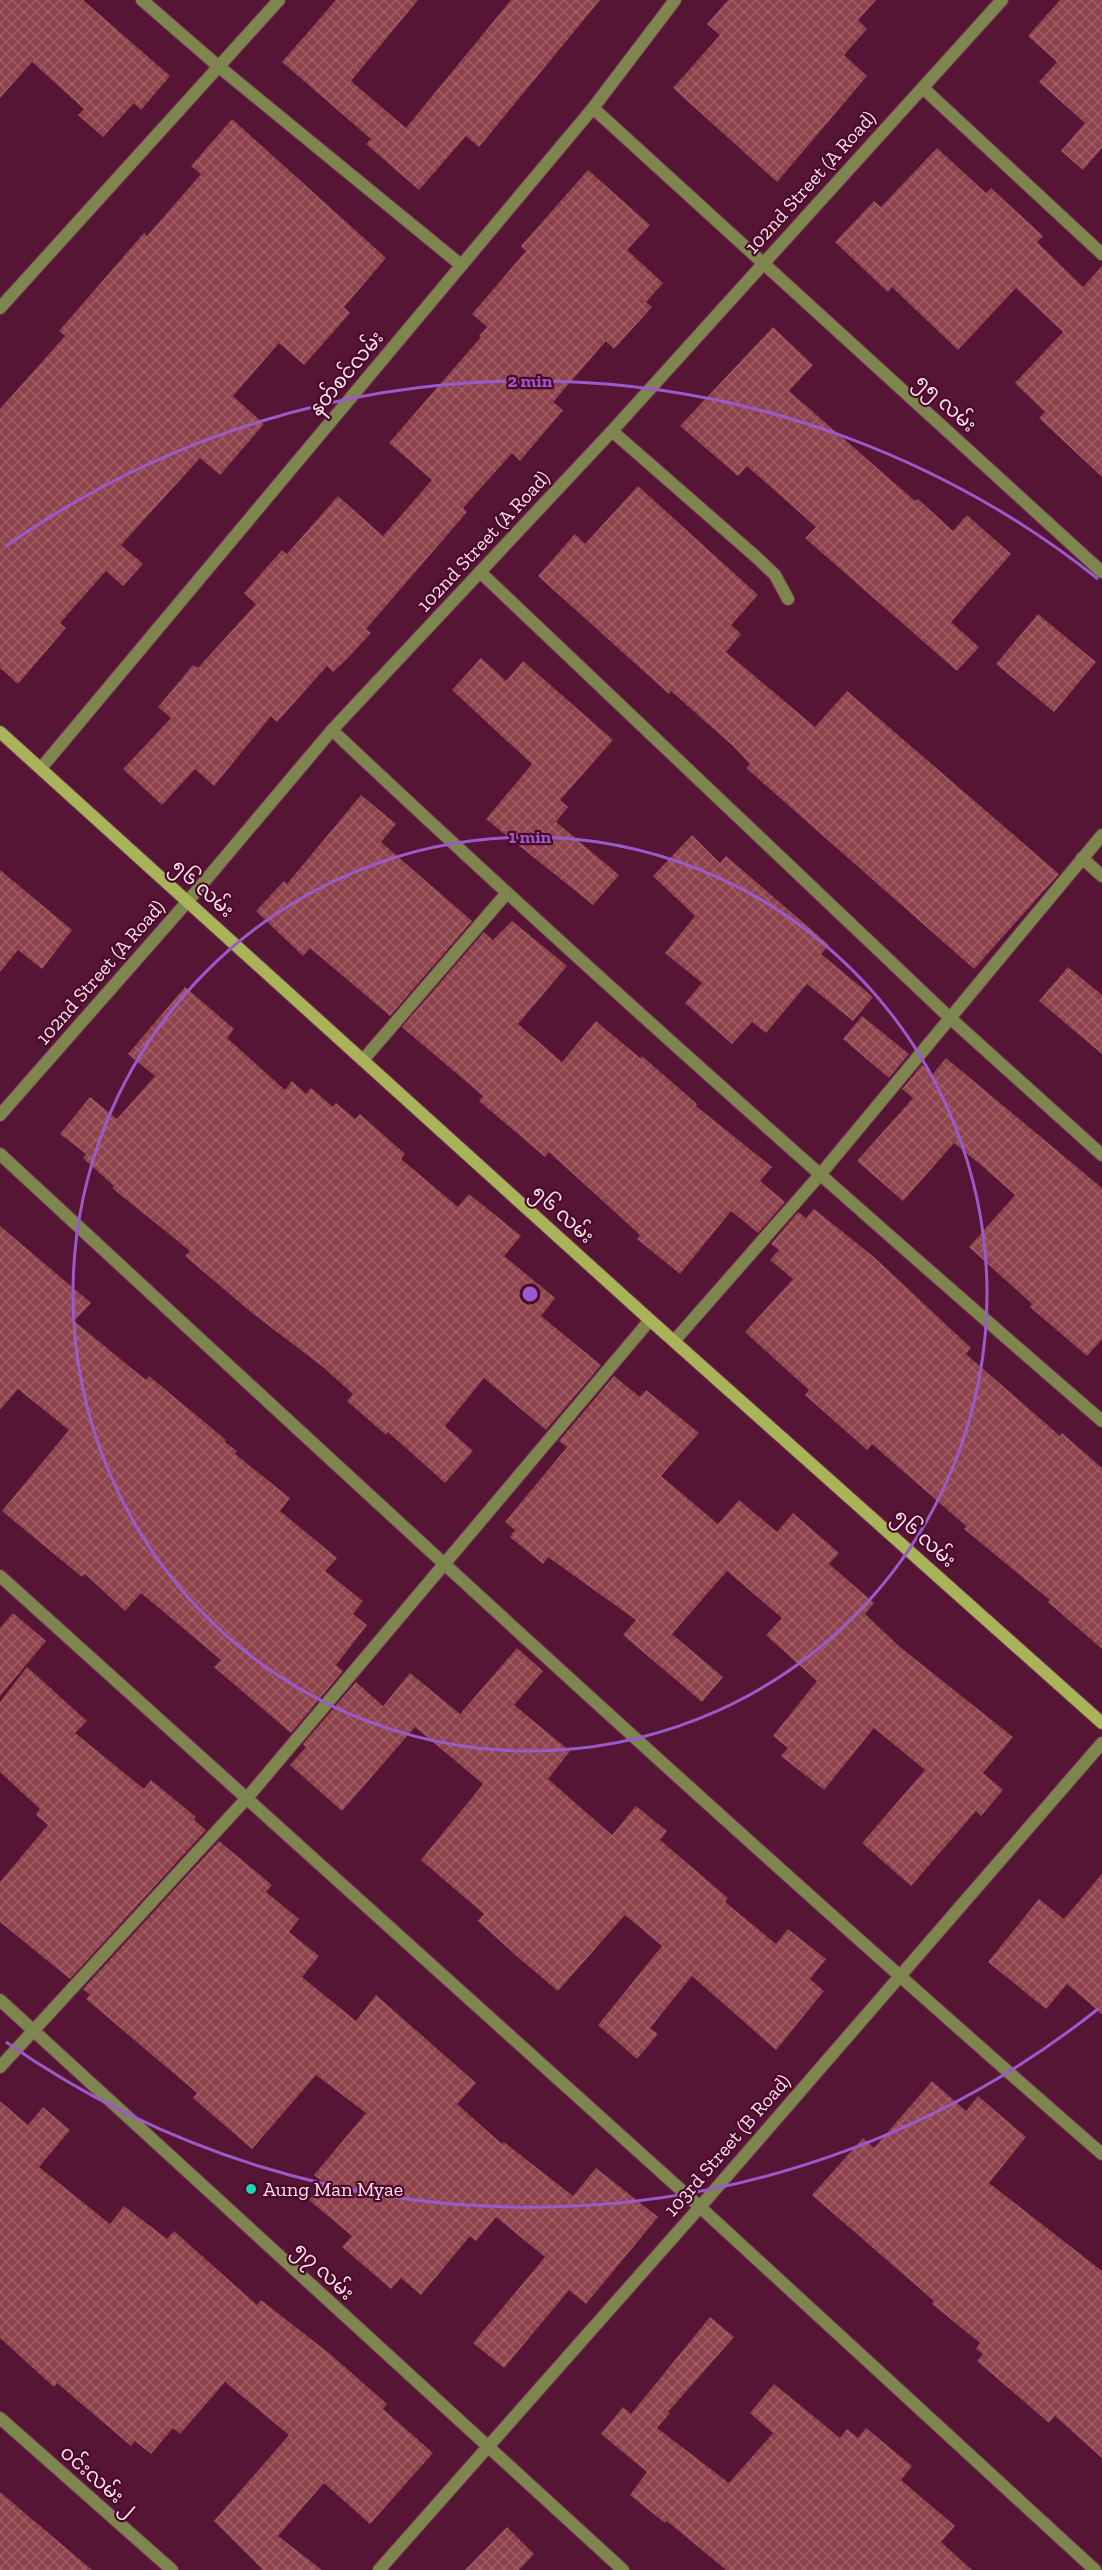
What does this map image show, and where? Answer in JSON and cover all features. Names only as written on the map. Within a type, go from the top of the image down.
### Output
[{"type":"street","points":[[142,0],[218,66],[461,266]]},
{"type":"street","points":[[0,309],[279,0]]},
{"type":"street","name":"နတ်စင်လမ်း","points":[[42,767],[593,108],[675,0]]},
{"type":"street","name":"102nd Street (A Road)","points":[[0,1115],[188,901],[332,729],[612,431],[1002,0]]},
{"type":"street","points":[[922,88],[1102,254]]},
{"type":"street","name":"၅၅ လမ်း","points":[[593,108],[1102,572]]},
{"type":"street","points":[[612,431],[769,569],[788,599]]},
{"type":"street","points":[[480,572],[949,1017],[1102,1155]]},
{"type":"street","points":[[332,729],[506,894],[819,1176],[1102,1421]]},
{"type":"street","name":"၅၆ လမ်း","points":[[0,732],[42,767],[650,1320],[1102,1723]]},
{"type":"street","points":[[675,1340],[819,1176],[1102,835]]},
{"type":"street","points":[[1082,858],[1102,876]]},
{"type":"street","points":[[363,1060],[506,894]]},
{"type":"street","points":[[0,1154],[444,1565],[898,1977],[1102,2154]]},
{"type":"street","points":[[0,2067],[247,1798],[650,1320]]},
{"type":"street","points":[[0,1575],[700,2208],[1095,2570]]},
{"type":"street","name":"103rd Street (B Road)","points":[[379,2570],[700,2208],[1102,1743]]},
{"type":"street","name":"၅၇ လမ်း","points":[[0,2000],[623,2570]]},
{"type":"street","name":"ဝင်းလမ်း ၂","points":[[0,2418],[172,2570]]},
{"type":"building","points":[[0,0],[83,0],[170,76],[141,110],[134,103],[103,137],[78,115],[84,109],[32,62],[0,98]]},
{"type":"building","points":[[336,0],[418,0],[351,81],[406,128],[511,0],[600,0],[479,147],[466,136],[419,190],[366,144],[371,139],[282,62]]},
{"type":"building","points":[[728,0],[876,0],[858,20],[867,29],[844,55],[867,76],[777,182],[673,88],[720,35],[707,24]]},
{"type":"building","points":[[1060,0],[1102,0],[1102,148],[1083,170],[1061,151],[1085,123],[1039,82],[1057,62],[1028,36]]},
{"type":"building","points":[[232,119],[386,258],[344,307],[350,313],[304,365],[279,343],[233,396],[264,424],[220,475],[200,458],[121,545],[143,564],[123,586],[106,571],[60,623],[66,628],[18,684],[0,668],[0,409],[65,336],[59,331],[144,233],[147,236],[201,174],[191,166]]},
{"type":"building","points":[[937,148],[986,193],[991,188],[1043,236],[1037,242],[1083,287],[1102,266],[1102,477],[1039,418],[1045,412],[1015,383],[1063,332],[1016,288],[958,350],[892,287],[888,292],[835,242],[874,201],[881,207]]},
{"type":"building","points":[[588,170],[650,225],[627,250],[663,283],[646,302],[652,307],[614,349],[606,341],[553,402],[563,410],[520,461],[512,453],[463,508],[467,512],[366,629],[371,633],[346,660],[333,672],[327,666],[277,722],[271,716],[214,786],[195,769],[162,805],[123,769],[171,718],[158,707],[193,665],[198,668],[256,604],[244,593],[282,550],[287,554],[338,496],[383,536],[432,480],[389,443],[481,337],[479,336],[487,327],[472,314],[526,251],[521,246]]},
{"type":"building","points":[[773,327],[813,365],[789,391],[915,501],[918,499],[953,531],[967,515],[1011,554],[951,622],[979,647],[957,671],[805,538],[816,527],[747,466],[738,476],[680,426]]},
{"type":"building","points":[[638,486],[758,595],[731,625],[741,634],[726,652],[815,727],[847,691],[1059,874],[974,969],[746,768],[750,764],[734,747],[671,691],[669,694],[538,576],[575,534],[585,544]]},
{"type":"building","points":[[1038,614],[1096,662],[1054,712],[996,664]]},
{"type":"building","points":[[481,658],[506,681],[523,661],[613,740],[560,800],[568,807],[556,822],[619,875],[593,905],[486,819],[532,764],[452,690]]},
{"type":"building","points":[[361,795],[396,824],[381,842],[472,921],[390,1016],[310,948],[303,956],[256,911],[284,881],[287,884]]},
{"type":"building","points":[[692,835],[720,863],[726,856],[829,945],[821,954],[873,997],[853,1021],[807,984],[766,1033],[752,1022],[732,1044],[685,1003],[702,983],[665,953],[695,916],[653,876]]},
{"type":"building","points":[[0,870],[72,930],[42,969],[18,950],[0,972]]},
{"type":"building","points":[[512,921],[567,966],[518,1024],[562,1062],[596,1021],[640,1058],[642,1056],[697,1104],[696,1106],[772,1167],[760,1181],[785,1202],[758,1233],[731,1211],[680,1274],[637,1239],[640,1235],[549,1152],[545,1157],[479,1101],[483,1096],[402,1027],[484,932],[493,940]]},
{"type":"building","points":[[1068,967],[1102,995],[1102,1054],[1039,1001]]},
{"type":"building","points":[[185,987],[234,1029],[227,1038],[285,1090],[292,1081],[306,1094],[311,1088],[333,1107],[336,1103],[355,1119],[360,1114],[405,1154],[401,1159],[458,1207],[469,1194],[521,1236],[504,1256],[555,1298],[541,1316],[601,1365],[546,1430],[484,1378],[445,1426],[473,1451],[445,1483],[388,1432],[386,1435],[347,1401],[353,1394],[323,1367],[252,1313],[185,1256],[190,1251],[112,1188],[114,1186],[83,1158],[86,1154],[60,1134],[90,1097],[117,1119],[155,1076],[128,1054]]},
{"type":"building","points":[[862,1016],[909,1054],[889,1078],[843,1039]]},
{"type":"building","points":[[946,1058],[1102,1188],[1102,1339],[1087,1356],[1030,1307],[1032,1304],[969,1247],[1015,1195],[981,1165],[954,1143],[903,1201],[857,1161],[913,1098],[902,1089],[922,1065],[933,1074]]},
{"type":"building","points":[[814,1209],[874,1257],[971,1348],[966,1354],[1060,1436],[1062,1433],[1102,1468],[1102,1649],[1048,1602],[1050,1600],[964,1529],[966,1526],[872,1444],[867,1450],[805,1395],[809,1390],[745,1332],[793,1279],[770,1260],[779,1250],[771,1244],[798,1212],[806,1218]]},
{"type":"building","points":[[0,1226],[91,1303],[74,1321],[146,1380],[149,1376],[226,1440],[225,1442],[237,1451],[235,1454],[290,1498],[280,1511],[337,1558],[325,1571],[363,1601],[353,1614],[367,1625],[336,1665],[343,1671],[291,1733],[214,1667],[221,1660],[141,1593],[125,1611],[85,1574],[82,1577],[2,1511],[69,1430],[18,1389],[0,1410]]},
{"type":"building","points":[[614,1376],[640,1397],[646,1390],[699,1433],[661,1476],[718,1524],[739,1500],[777,1532],[793,1513],[839,1553],[829,1564],[874,1603],[865,1614],[900,1647],[1013,1737],[983,1773],[1003,1790],[981,1816],[976,1811],[911,1886],[862,1843],[925,1770],[874,1728],[824,1790],[781,1756],[788,1748],[773,1736],[817,1681],[766,1635],[782,1618],[727,1571],[672,1634],[723,1677],[702,1702],[623,1635],[636,1620],[548,1557],[543,1564],[510,1537],[515,1530],[505,1522],[567,1447],[559,1441]]},
{"type":"building","points":[[13,1613],[46,1641],[0,1696],[0,1628]]},
{"type":"building","points":[[517,1648],[543,1671],[514,1705],[570,1751],[548,1779],[612,1835],[636,1806],[667,1831],[660,1840],[728,1898],[725,1902],[776,1944],[788,1929],[826,1959],[810,1979],[824,1991],[776,2050],[692,1976],[650,2028],[658,2034],[637,2059],[598,2025],[662,1946],[625,1915],[558,1991],[520,1959],[478,1921],[484,1914],[421,1860],[483,1784],[415,1727],[342,1811],[290,1765],[306,1747],[303,1744],[356,1682],[383,1706],[410,1673],[460,1714]]},
{"type":"building","points":[[27,1667],[87,1721],[75,1733],[144,1789],[151,1780],[196,1817],[194,1820],[206,1830],[70,1979],[0,1922],[0,1882],[48,1825],[36,1815],[40,1809],[0,1772],[0,1702]]},
{"type":"building","points":[[219,1841],[272,1885],[266,1892],[299,1919],[289,1932],[319,1956],[302,1977],[356,2021],[376,1995],[476,2083],[457,2104],[502,2144],[504,2142],[573,2196],[596,2168],[658,2217],[586,2304],[569,2290],[504,2368],[473,2343],[545,2257],[496,2217],[476,2241],[470,2236],[421,2295],[401,2278],[391,2289],[342,2247],[352,2236],[309,2200],[324,2183],[314,2175],[366,2113],[316,2075],[252,2149],[193,2098],[197,2093],[86,1999],[90,1995],[83,1989]]},
{"type":"building","points":[[1102,1874],[1102,2014],[1067,1984],[1046,2009],[988,1962],[1039,1899],[1064,1919]]},
{"type":"building","points":[[932,2081],[966,2111],[978,2096],[1026,2137],[989,2183],[1102,2271],[1102,2458],[1055,2416],[1049,2423],[977,2361],[983,2354],[976,2349],[980,2343],[932,2304],[934,2301],[812,2195],[863,2138],[874,2148]]},
{"type":"building","points":[[0,2101],[28,2125],[43,2107],[70,2130],[39,2167],[110,2224],[124,2206],[167,2239],[174,2231],[257,2305],[261,2300],[330,2354],[387,2404],[383,2409],[433,2453],[370,2524],[324,2483],[278,2536],[322,2570],[263,2570],[214,2521],[289,2435],[225,2382],[180,2434],[173,2428],[151,2454],[135,2441],[131,2446],[57,2383],[54,2387],[0,2338]]},
{"type":"building","points":[[710,2317],[734,2337],[668,2412],[670,2413],[657,2428],[729,2483],[773,2433],[750,2413],[774,2384],[840,2438],[847,2429],[858,2438],[866,2428],[912,2466],[901,2480],[955,2526],[941,2542],[972,2570],[726,2570],[667,2521],[665,2523],[630,2495],[647,2472],[601,2434],[623,2407],[631,2414]]},
{"type":"building","points":[[0,2492],[92,2570],[0,2570]]},
{"type":"building","points":[[507,2527],[534,2554],[519,2570],[465,2570]]},
{"type":"place","name":"Aung Man Myae","points":[[251,2189]]}]
